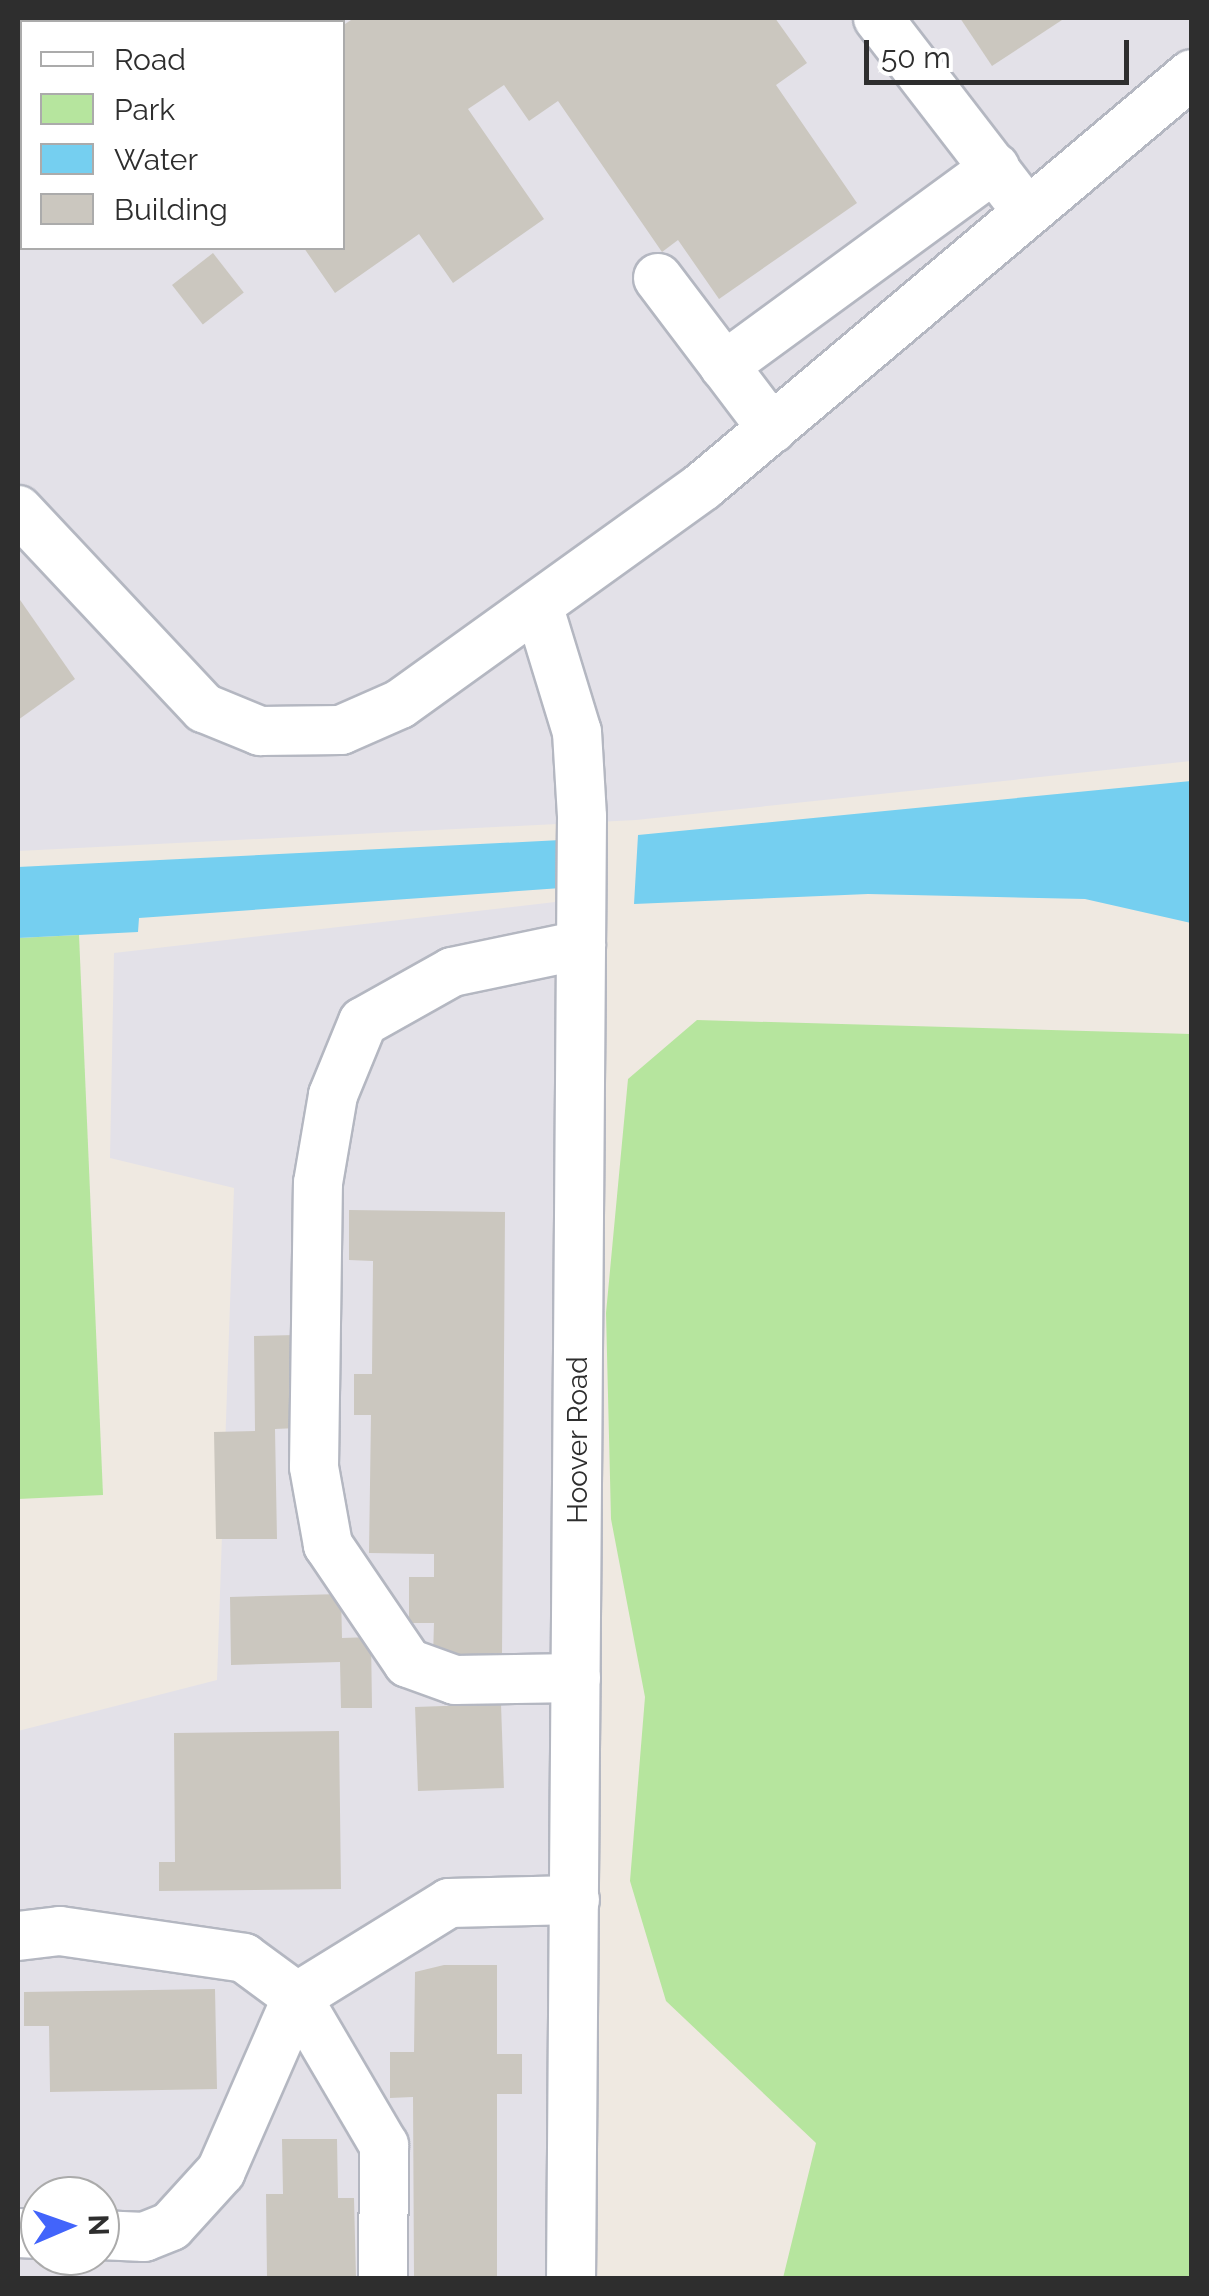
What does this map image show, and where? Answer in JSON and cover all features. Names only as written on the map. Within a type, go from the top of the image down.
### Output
[{"type":"street","points":[[878,18],[1030,214]]},
{"type":"street","points":[[18,510],[184,691],[260,731],[314,735],[376,717],[539,608],[772,429],[1192,74]]},
{"type":"street","points":[[724,366],[994,168]]},
{"type":"street","points":[[658,278],[772,429]]},
{"type":"street","name":"Hoover Road","points":[[539,608],[578,732],[581,945],[570,2278]]},
{"type":"street","points":[[576,1678],[456,1680],[408,1663],[328,1545],[314,1468],[318,1183],[333,1095],[362,1022],[452,972],[523,950],[581,945]]},
{"type":"street","points":[[131,2250],[171,2226],[242,2140],[298,1997],[448,1903],[575,1900]]},
{"type":"street","points":[[18,1936],[60,1932],[244,1958],[298,1997],[384,2145],[383,2278]]},
{"type":"shaded area","points":[[18,18],[1191,18],[1191,761],[636,820],[18,851]]},
{"type":"shaded area","points":[[555,902],[550,2278],[18,2278],[18,1731],[217,1680],[234,1188],[110,1158],[114,953]]},
{"type":"green space","points":[[79,935],[103,1495],[18,1499],[18,938]]},
{"type":"green space","points":[[697,1020],[1191,1034],[1191,2278],[783,2278],[816,2143],[666,2001],[630,1881],[645,1697],[611,1519],[606,1313],[628,1079]]},
{"type":"water","points":[[1191,781],[1191,923],[1085,899],[868,894],[634,904],[638,835]]},
{"type":"water","points":[[561,840],[561,888],[139,918],[138,932],[18,938],[18,867]]},
{"type":"building","points":[[354,18],[775,18],[807,63],[776,85],[857,203],[719,299],[678,240],[662,252],[558,101],[529,121],[504,85],[468,109],[544,219],[453,283],[419,234],[335,293],[305,250],[345,250],[345,24]]},
{"type":"building","points":[[960,18],[1065,18],[992,66]]},
{"type":"building","points":[[213,253],[244,292],[203,324],[172,285]]},
{"type":"building","points":[[18,597],[75,679],[18,720]]},
{"type":"building","points":[[349,1210],[505,1212],[502,1656],[433,1656],[434,1623],[409,1623],[409,1577],[434,1577],[434,1554],[369,1553],[371,1415],[354,1415],[354,1374],[372,1374],[373,1261],[349,1260]]},
{"type":"building","points":[[295,1335],[297,1428],[275,1429],[277,1539],[216,1539],[214,1432],[255,1431],[254,1336]]},
{"type":"building","points":[[341,1594],[342,1638],[371,1637],[372,1708],[341,1708],[340,1662],[231,1665],[230,1597]]},
{"type":"building","points":[[501,1704],[504,1788],[418,1791],[415,1707]]},
{"type":"building","points":[[339,1731],[341,1889],[159,1891],[159,1862],[175,1862],[174,1733]]},
{"type":"building","points":[[444,1965],[497,1965],[497,2054],[522,2054],[522,2094],[497,2094],[497,2278],[414,2278],[413,2097],[390,2098],[390,2052],[414,2052],[415,1972]]},
{"type":"building","points":[[215,1989],[217,2089],[50,2092],[49,2026],[24,2026],[24,1992]]},
{"type":"building","points":[[282,2139],[337,2139],[338,2198],[354,2198],[356,2278],[267,2278],[266,2194],[283,2194]]},
{"type":"railway","points":[[100,20],[104,18]]}]
